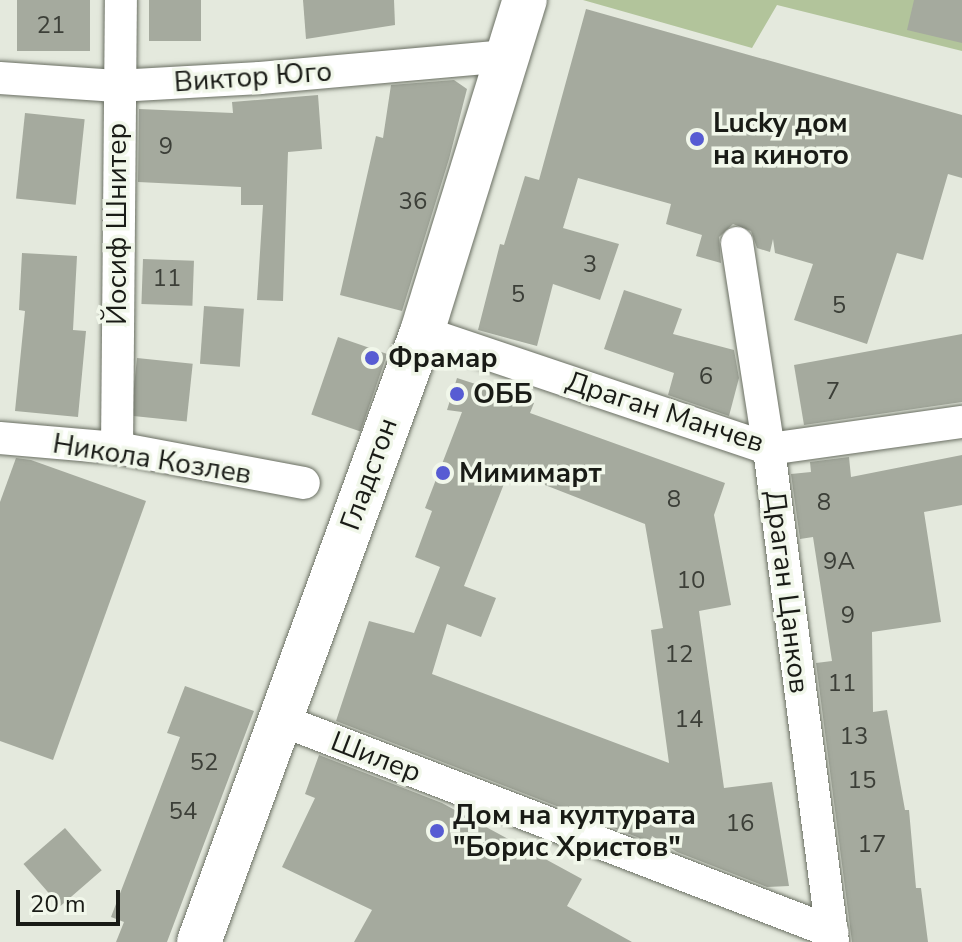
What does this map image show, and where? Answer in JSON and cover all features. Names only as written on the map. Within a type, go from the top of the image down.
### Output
[{"type":"main road","name":"Гладстон","points":[[199,942],[422,332],[524,0]]},
{"type":"street","name":"Йосиф Шнитер","points":[[117,448],[117,86],[121,0]]},
{"type":"street","name":"Виктор Юго","points":[[0,78],[117,86],[260,78],[506,56]]},
{"type":"street","name":"Драган Цанков","points":[[737,243],[769,449],[832,937]]},
{"type":"street","name":"Драган Манчев","points":[[422,332],[769,449],[962,422]]},
{"type":"street","name":"Никола Козлев","points":[[0,438],[117,448],[304,483]]},
{"type":"street","name":"Шилер","points":[[278,719],[832,937]]},
{"type":"green space","points":[[583,0],[962,0],[962,51],[777,5],[752,48]]},
{"type":"building","points":[[17,0],[90,0],[90,51],[17,51]]},
{"type":"building","points":[[149,0],[201,0],[201,41],[149,41]]},
{"type":"building","points":[[303,0],[394,0],[395,25],[306,39]]},
{"type":"building","points":[[914,0],[962,0],[962,43],[907,30]]},
{"type":"building","points":[[586,9],[962,115],[962,178],[948,174],[923,260],[897,253],[867,344],[794,320],[813,264],[775,253],[773,239],[770,252],[757,248],[751,231],[733,224],[719,237],[721,263],[696,256],[702,235],[666,224],[671,204],[578,178],[563,228],[619,244],[600,300],[553,284],[537,346],[478,330],[500,244],[504,245],[525,176],[539,180]]},
{"type":"building","points":[[454,80],[467,89],[402,311],[340,295],[376,136],[383,138],[391,85]]},
{"type":"building","points":[[318,95],[322,149],[288,152],[283,301],[257,300],[263,205],[241,205],[241,187],[138,182],[139,109],[233,113],[232,102]]},
{"type":"building","points":[[25,113],[85,119],[76,205],[16,199]]},
{"type":"building","points":[[22,253],[77,256],[73,330],[86,331],[78,417],[15,411],[25,311],[19,310]]},
{"type":"building","points":[[143,259],[194,261],[192,306],[141,304]]},
{"type":"building","points":[[624,290],[682,309],[673,334],[734,350],[739,378],[729,416],[668,395],[674,373],[604,349]]},
{"type":"building","points":[[204,306],[244,309],[240,367],[200,364]]},
{"type":"building","points":[[962,334],[962,402],[804,425],[794,365]]},
{"type":"building","points":[[338,337],[387,354],[360,431],[311,415]]},
{"type":"building","points":[[137,358],[193,364],[187,422],[131,416]]},
{"type":"building","points":[[457,378],[534,403],[530,413],[725,483],[714,515],[731,605],[699,611],[724,788],[772,782],[789,886],[767,887],[677,852],[652,836],[650,842],[336,721],[369,621],[414,633],[440,567],[415,557],[432,511],[425,508],[462,412],[447,410]],"holes":[[[509,471],[645,524],[663,628],[651,630],[669,763],[432,674],[447,624],[481,637],[496,598],[464,586]]]},
{"type":"building","points":[[962,455],[962,505],[924,512],[941,622],[872,632],[873,712],[887,710],[905,810],[909,810],[916,888],[921,888],[928,942],[852,942],[816,663],[832,661],[813,537],[800,539],[791,474],[811,472],[810,462],[849,457],[851,477]]},
{"type":"building","points":[[16,458],[31,460],[146,501],[53,760],[0,741],[0,502]]},
{"type":"building","points":[[185,686],[254,711],[167,942],[116,942],[124,922],[111,917],[180,737],[167,733]]},
{"type":"building","name":"Дом на културата \"Борис Христов\"","points":[[319,755],[442,803],[582,879],[567,906],[632,942],[354,942],[372,910],[282,867],[315,798],[305,794]]},
{"type":"building","points":[[65,828],[102,870],[60,906],[23,864]]},
{"type":"place","name":"Lucky дом на киното","points":[[697,139]]},
{"type":"place","name":"Фрамар","points":[[372,358]]},
{"type":"place","name":"ОББ","points":[[457,394]]},
{"type":"place","name":"Мимимарт","points":[[443,473]]},
{"type":"place","name":"Дом на културата \"Борис Христов\"","points":[[437,831]]}]
